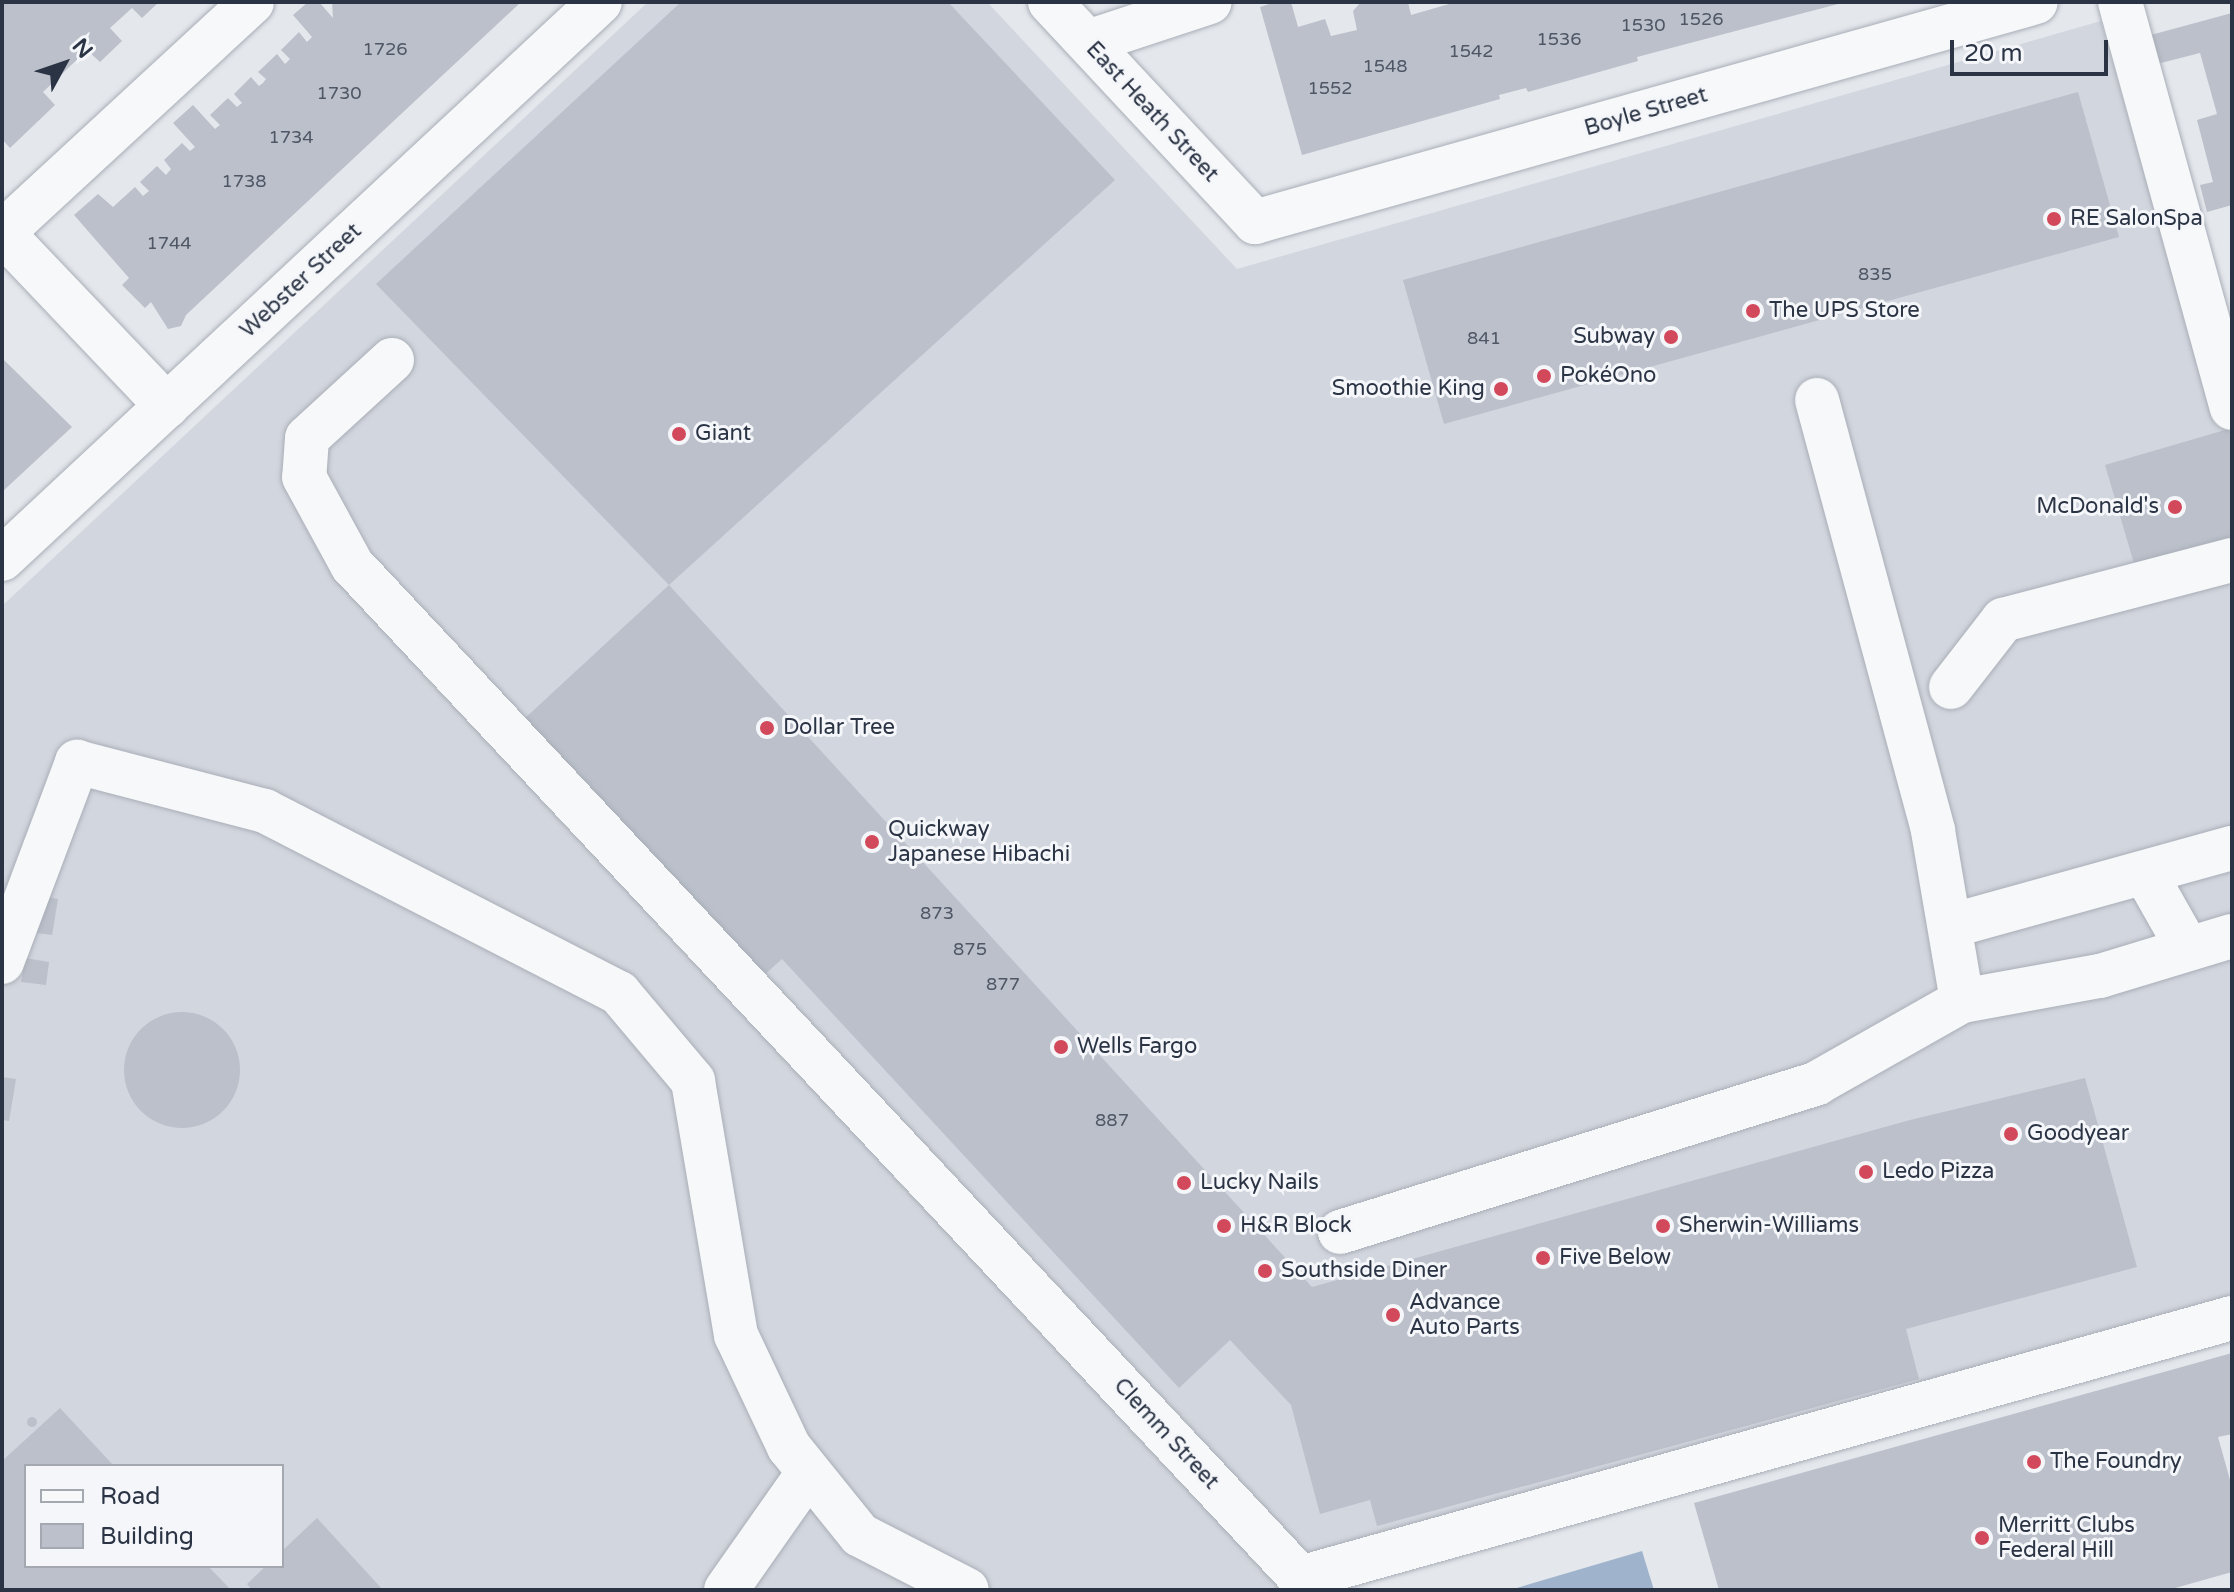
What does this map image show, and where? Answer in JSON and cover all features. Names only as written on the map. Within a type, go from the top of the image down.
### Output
[{"type":"street","points":[[167,406],[2,233],[252,2]]},
{"type":"street","name":"Webster Street","points":[[2,559],[600,2]]},
{"type":"street","name":"East Heath Street","points":[[1050,2],[1255,222]]},
{"type":"street","points":[[1088,42],[1210,2]]},
{"type":"street","name":"Boyle Street","points":[[1255,222],[2036,2]]},
{"type":"street","points":[[2120,2],[2232,408]]},
{"type":"street","name":"Clemm Street","points":[[392,360],[307,438],[304,477],[352,565],[1306,1584]]},
{"type":"street","points":[[1817,400],[1933,831],[1962,1001]]},
{"type":"street","points":[[1951,687],[2003,620],[2232,560]]},
{"type":"street","points":[[2,962],[77,762],[265,811],[619,993],[693,1081],[736,1335],[789,1447],[860,1535],[967,1590]]},
{"type":"street","points":[[1950,926],[2232,848]]},
{"type":"street","points":[[2145,873],[2188,949]]},
{"type":"street","points":[[1340,1232],[1817,1083],[1962,1001],[2100,976],[2232,936]]},
{"type":"street","points":[[1306,1584],[2232,1318]]},
{"type":"street","points":[[726,1590],[809,1472]]},
{"type":"shaded area","points":[[648,2],[987,2],[1237,269],[2101,21],[2212,415],[2232,410],[2232,1336],[1330,1590],[2,1590],[2,606]]},
{"type":"water","points":[[1642,1551],[1654,1590],[1510,1590]]},
{"type":"building","points":[[2,2],[159,2],[142,18],[132,8],[110,28],[122,41],[100,62],[87,50],[43,92],[55,105],[10,148],[2,139]]},
{"type":"building","points":[[308,2],[319,2],[333,18],[332,2],[521,2],[186,315],[181,326],[168,329],[151,302],[145,308],[122,285],[129,278],[74,215],[98,194],[113,207],[135,187],[143,196],[149,191],[140,182],[157,166],[166,175],[171,169],[164,160],[182,143],[190,151],[195,147],[173,123],[193,105],[215,129],[220,125],[210,115],[228,98],[237,107],[242,103],[234,94],[251,77],[259,86],[263,83],[266,79],[258,72],[277,54],[285,64],[290,59],[281,50],[299,32],[307,42],[312,37],[293,15]]},
{"type":"building","name":"Giant","points":[[681,2],[948,2],[1115,180],[669,585],[376,284]]},
{"type":"building","points":[[1291,2],[1298,27],[1325,19],[1331,36],[1357,30],[1353,11],[1361,2],[1408,2],[1411,15],[1456,2],[1842,3],[1637,57],[1638,61],[1528,92],[1526,88],[1499,95],[1500,99],[1302,155],[1260,7]]},
{"type":"building","points":[[2232,13],[2232,205],[2207,212],[2200,185],[2213,182],[2197,120],[2217,114],[2200,53],[2145,67],[2136,39]]},
{"type":"building","points":[[2078,92],[2119,237],[1444,424],[1403,280]]},
{"type":"building","points":[[2,358],[72,427],[2,492]]},
{"type":"building","name":"McDonald's","points":[[2232,428],[2232,550],[2138,577],[2105,465]]},
{"type":"building","points":[[669,585],[1312,1287],[1910,1120],[2085,1078],[2137,1267],[1906,1329],[1919,1379],[1377,1526],[1370,1500],[1320,1514],[1291,1405],[1230,1340],[1179,1388],[782,959],[761,978],[523,720]]},
{"type":"building","points":[[37,895],[58,899],[52,935],[31,932]]},
{"type":"building","points":[[25,958],[49,962],[46,985],[21,982]]},
{"type":"building","points":[[182,1012],[204,1017],[223,1029],[235,1048],[240,1070],[235,1092],[223,1111],[204,1123],[182,1128],[160,1123],[141,1111],[129,1092],[124,1070],[129,1048],[141,1029],[160,1017]]},
{"type":"building","points":[[2,1077],[16,1079],[9,1121],[2,1120]]},
{"type":"building","name":"The Foundry","points":[[2232,1353],[2232,1434],[2218,1437],[2232,1487],[2232,1572],[2168,1590],[1719,1590],[1694,1503]]},
{"type":"building","points":[[60,1408],[112,1464],[24,1464],[24,1568],[210,1568],[231,1590],[2,1590],[2,1461]]},
{"type":"building","points":[[32,1417],[37,1422],[32,1427],[27,1422]]},
{"type":"building","points":[[317,1518],[383,1590],[252,1590],[247,1584],[264,1568],[284,1568],[284,1549]]},
{"type":"place","name":"RE SalonSpa","points":[[2054,219]]},
{"type":"place","name":"The UPS Store","points":[[1753,311]]},
{"type":"place","name":"Subway","points":[[1671,337]]},
{"type":"place","name":"PokéOno","points":[[1544,376]]},
{"type":"place","name":"Smoothie King","points":[[1501,389]]},
{"type":"place","name":"Giant","points":[[679,434]]},
{"type":"place","name":"McDonald's","points":[[2175,507]]},
{"type":"place","name":"Dollar Tree","points":[[767,728]]},
{"type":"place","name":"Quickway Japanese Hibachi","points":[[872,842]]},
{"type":"place","name":"Wells Fargo","points":[[1061,1047]]},
{"type":"place","name":"Goodyear","points":[[2011,1134]]},
{"type":"place","name":"Ledo Pizza","points":[[1866,1172]]},
{"type":"place","name":"Lucky Nails","points":[[1184,1183]]},
{"type":"place","name":"H&R Block","points":[[1224,1226]]},
{"type":"place","name":"Sherwin-Williams","points":[[1663,1226]]},
{"type":"place","name":"Five Below","points":[[1543,1258]]},
{"type":"place","name":"Southside Diner","points":[[1265,1271]]},
{"type":"place","name":"Advance Auto Parts","points":[[1393,1315]]},
{"type":"place","name":"The Foundry","points":[[2034,1462]]},
{"type":"place","name":"Merritt Clubs Federal Hill","points":[[1982,1538]]}]
